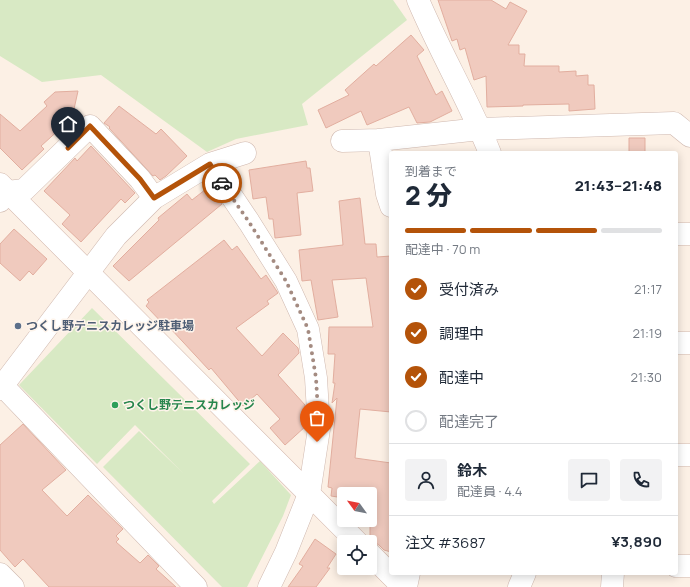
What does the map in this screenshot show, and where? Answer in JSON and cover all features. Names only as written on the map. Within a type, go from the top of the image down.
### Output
[{"type":"street","points":[[418,0],[489,151]]},
{"type":"street","points":[[342,141],[379,140],[480,129],[674,123],[690,136]]},
{"type":"street","points":[[3,192],[24,190],[90,126],[140,179],[154,198]]},
{"type":"street","points":[[379,140],[389,200]]},
{"type":"street","points":[[196,587],[1,387],[116,236],[154,198],[210,164],[245,153]]},
{"type":"street","points":[[210,164],[286,281],[308,329],[316,378],[319,429],[308,494],[286,552],[269,587]]},
{"type":"street","points":[[3,192],[88,271],[308,494],[351,535]]},
{"type":"street","points":[[678,234],[690,234]]},
{"type":"street","points":[[678,343],[690,343]]},
{"type":"street","points":[[678,455],[690,455]]},
{"type":"street","points":[[377,561],[389,572]]},
{"type":"street","points":[[678,566],[690,566]]},
{"type":"street","points":[[0,574],[13,587]]},
{"type":"street","points":[[392,575],[405,587],[408,575]]},
{"type":"street","points":[[519,587],[524,575]]},
{"type":"street","points":[[612,587],[613,575]]},
{"type":"green space","points":[[0,0],[393,0],[407,20],[302,104],[308,125],[236,139],[207,152],[101,75],[42,82],[0,56]]},
{"type":"green space","points":[[92,308],[250,464],[212,501],[214,504],[260,461],[291,495],[283,516],[247,587],[222,587],[103,467],[139,431],[183,473],[135,425],[97,464],[19,385]]},
{"type":"building","points":[[438,0],[491,0],[506,9],[510,2],[527,11],[508,45],[519,45],[519,54],[525,54],[524,66],[559,66],[559,72],[576,71],[576,76],[588,75],[588,85],[594,85],[595,109],[569,111],[569,104],[487,107],[486,76],[474,80],[465,48],[460,50],[457,39],[452,41]]},
{"type":"building","points":[[411,35],[424,50],[417,56],[436,95],[442,91],[452,111],[430,122],[417,123],[409,107],[367,125],[361,111],[326,128],[318,110],[349,95],[345,90],[374,64],[376,66]]},
{"type":"building","points":[[78,91],[72,118],[41,146],[44,149],[22,170],[0,148],[0,114],[20,131],[47,106],[44,102],[55,92]]},
{"type":"building","points":[[119,106],[156,134],[161,129],[187,156],[160,180],[155,175],[153,176],[109,128],[110,127],[104,123]]},
{"type":"building","points":[[629,138],[645,138],[645,151],[629,151]]},
{"type":"building","points":[[91,146],[135,193],[125,203],[121,199],[81,242],[62,224],[70,215],[44,191],[75,158],[77,161]]},
{"type":"building","points":[[306,161],[307,168],[310,168],[313,191],[297,193],[301,235],[275,238],[273,219],[269,219],[266,197],[253,199],[249,170]]},
{"type":"building","points":[[210,186],[222,204],[129,281],[113,266],[159,220],[158,218],[187,194],[192,200]]},
{"type":"building","points":[[360,198],[365,244],[376,244],[377,257],[389,256],[389,412],[360,409],[355,458],[389,463],[389,551],[384,550],[377,544],[377,535],[370,535],[370,527],[377,527],[377,487],[337,487],[337,497],[331,496],[332,488],[328,487],[337,398],[332,403],[335,383],[333,383],[335,354],[328,354],[329,327],[373,327],[366,278],[332,280],[338,317],[318,320],[311,280],[302,281],[299,250],[343,245],[339,201]]},
{"type":"building","points":[[14,229],[47,259],[33,275],[29,271],[20,281],[0,263],[0,244]]},
{"type":"building","points":[[224,240],[232,250],[237,246],[261,279],[266,275],[278,293],[267,301],[269,304],[236,328],[262,356],[283,333],[298,348],[299,353],[278,375],[305,405],[306,426],[285,445],[270,428],[280,419],[257,394],[243,406],[211,368],[209,370],[170,328],[169,330],[146,306],[149,302],[147,300]]},
{"type":"building","points":[[23,424],[66,470],[42,490],[67,516],[88,495],[123,529],[116,536],[119,539],[116,542],[140,563],[148,555],[159,566],[156,569],[176,587],[49,587],[23,559],[15,567],[0,550],[0,445]]},
{"type":"building","points":[[315,539],[336,554],[327,568],[330,568],[316,587],[288,587],[303,566],[299,564]]},
{"type":"way so far","points":[[222,183],[249,222],[286,281],[308,329],[316,378],[319,429],[317,442]]},
{"type":"place","name":"つくし野テニスカレッジ駐車場","points":[[18,326]]},
{"type":"place","name":"つくし野テニスカレッジ","points":[[115,405]]},
{"type":"route","points":[[68,148],[90,126],[140,179],[154,198],[210,164],[222,183]]}]
